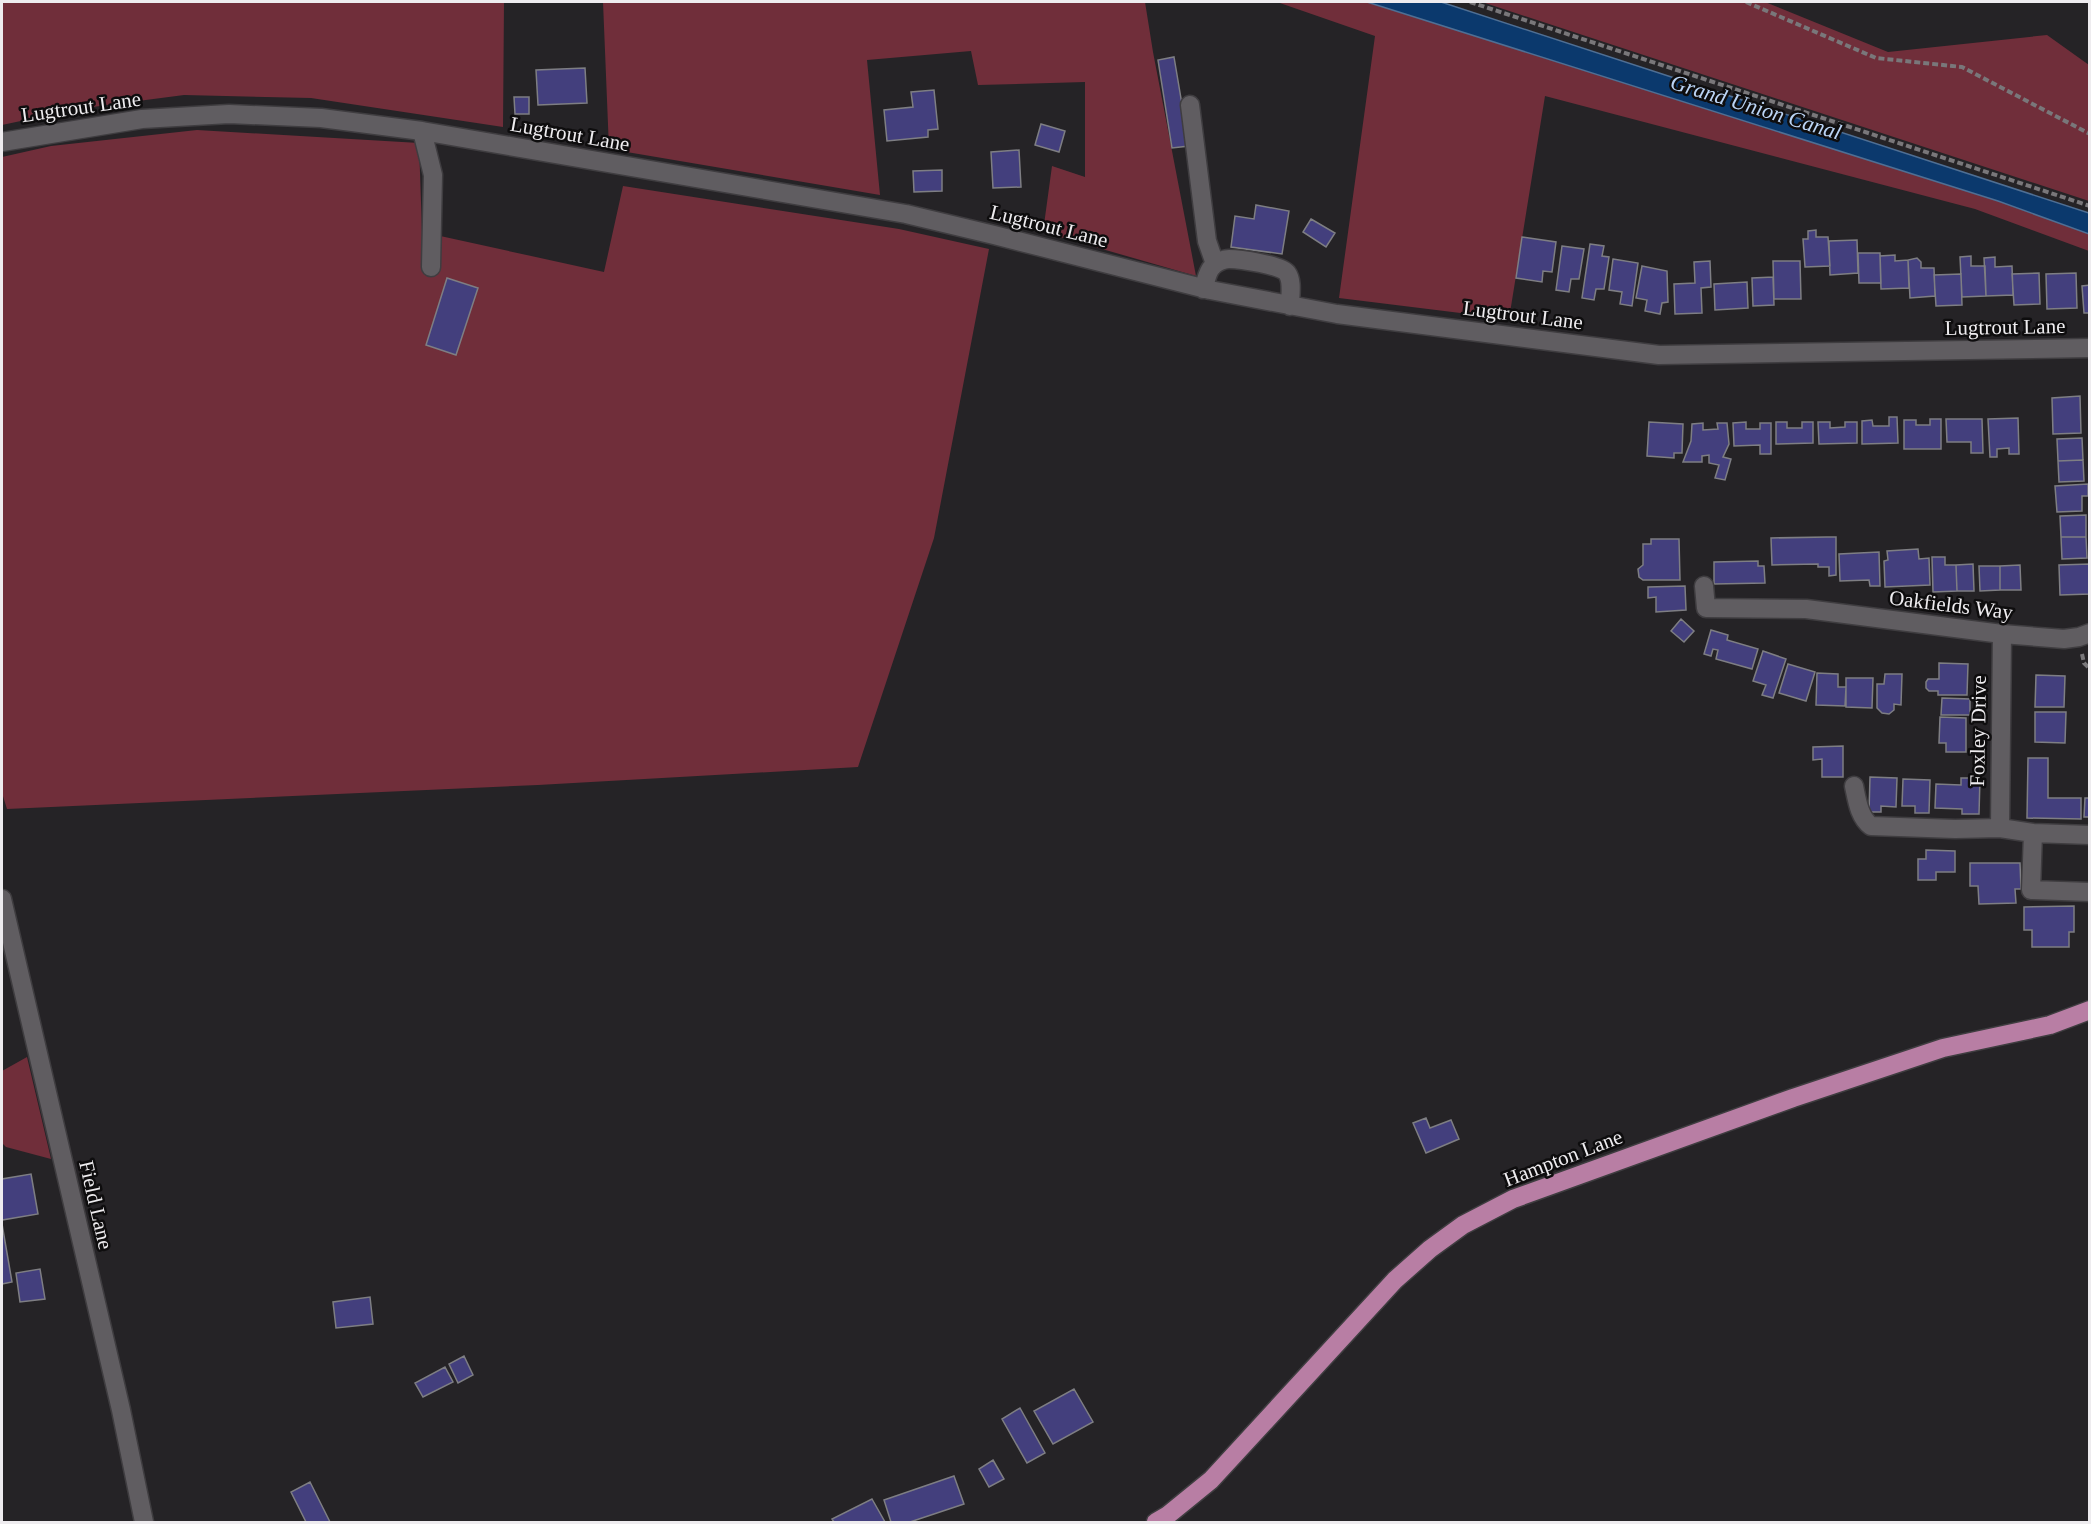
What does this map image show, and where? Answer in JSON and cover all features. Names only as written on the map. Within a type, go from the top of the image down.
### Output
[{"type":"main road","name":"Hampton Lane","points":[[1156,1522],[1211,1480],[1395,1280],[1430,1249],[1463,1225],[1513,1199],[1794,1098],[1943,1048],[2050,1025],[2090,1010]]},
{"type":"street","points":[[1190,105],[1207,241],[1215,264]]},
{"type":"street","name":"Lugtrout Lane","points":[[2,141],[142,119],[229,114],[321,118],[422,131],[906,214],[994,234],[1203,289],[1337,314],[1659,355],[2090,348]]},
{"type":"street","points":[[422,131],[433,175],[431,267]]},
{"type":"street","points":[[1203,289],[1212,266],[1228,259],[1274,266],[1285,270],[1290,280],[1290,306]]},
{"type":"street","name":"Oakfields Way","points":[[1704,586],[1706,608],[1806,609],[2002,634],[2064,639],[2079,638],[2090,633]]},
{"type":"street","name":"Foxley Drive","points":[[2000,828],[2002,634]]},
{"type":"street","points":[[1854,786],[1862,815],[1865,822],[1871,826],[2000,828],[2090,835]]},
{"type":"street","points":[[2028,831],[2031,890],[2090,892]]},
{"type":"street","name":"Field Lane","points":[[2,899],[118,1399],[144,1522]]},
{"type":"path","points":[[1470,2],[2090,206]]},
{"type":"path","points":[[1746,2],[1876,58],[1962,68],[2090,134]]},
{"type":"shaded area","points":[[2,2],[504,2],[503,127],[311,98],[184,95],[77,109],[2,125]]},
{"type":"shaded area","points":[[603,2],[1145,2],[1196,276],[1043,232],[1052,166],[1085,177],[1085,82],[978,85],[971,51],[867,60],[880,195],[609,149]]},
{"type":"shaded area","points":[[1277,2],[1367,2],[1998,201],[2089,234],[2089,251],[1975,209],[1545,96],[1509,319],[1339,298],[1375,36]]},
{"type":"shaded area","points":[[1482,2],[1765,2],[1888,52],[2047,35],[2089,65],[2089,201]]},
{"type":"shaded area","points":[[197,130],[419,143],[422,232],[604,272],[623,186],[899,229],[989,249],[934,538],[858,767],[538,785],[7,809],[2,793],[2,157],[51,146]]},
{"type":"shaded area","points":[[27,1057],[51,1159],[6,1147],[2,1143],[2,1071]]},
{"type":"water","name":"Grand Union Canal","points":[[1367,2],[1441,2],[2089,213],[2089,234],[1998,201]]},
{"type":"building","points":[[1174,57],[1189,146],[1172,148],[1158,60]]},
{"type":"building","points":[[585,68],[587,103],[538,105],[536,70]]},
{"type":"building","points":[[934,90],[938,129],[928,130],[928,137],[887,141],[884,110],[913,107],[911,92]]},
{"type":"building","points":[[514,97],[529,97],[529,114],[515,114]]},
{"type":"building","points":[[1041,124],[1065,131],[1059,152],[1035,145]]},
{"type":"building","points":[[1019,150],[1021,187],[993,188],[991,152]]},
{"type":"building","points":[[942,170],[942,191],[914,192],[913,171]]},
{"type":"building","points":[[1256,205],[1289,211],[1282,254],[1231,247],[1235,216],[1254,219]]},
{"type":"building","points":[[1311,219],[1335,233],[1326,247],[1303,232]]},
{"type":"building","points":[[1816,230],[1816,237],[1828,237],[1830,266],[1805,267],[1803,239],[1808,239],[1808,231]]},
{"type":"building","points":[[1522,237],[1556,242],[1552,272],[1543,271],[1542,282],[1516,278]]},
{"type":"building","points":[[1857,240],[1858,273],[1830,275],[1829,241]]},
{"type":"building","points":[[1590,244],[1604,246],[1602,256],[1609,257],[1604,289],[1596,289],[1594,300],[1582,298]]},
{"type":"building","points":[[1562,246],[1584,249],[1579,279],[1571,279],[1569,292],[1556,290]]},
{"type":"building","points":[[1858,253],[1880,253],[1881,283],[1859,283]]},
{"type":"building","points":[[1895,255],[1895,261],[1908,260],[1909,288],[1881,289],[1880,256]]},
{"type":"building","points":[[1971,256],[1971,266],[1985,266],[1986,296],[1962,297],[1960,257]]},
{"type":"building","points":[[1995,257],[1995,267],[2012,266],[2013,295],[1986,296],[1984,258]]},
{"type":"building","points":[[1917,258],[1921,262],[1921,268],[1934,268],[1935,296],[1910,298],[1908,260]]},
{"type":"building","points":[[1613,259],[1638,263],[1632,306],[1620,304],[1622,292],[1609,290]]},
{"type":"building","points":[[1710,261],[1711,287],[1701,288],[1702,313],[1675,314],[1674,284],[1695,283],[1694,262]]},
{"type":"building","points":[[1773,261],[1800,261],[1801,299],[1774,299]]},
{"type":"building","points":[[1642,266],[1667,271],[1668,302],[1662,303],[1660,314],[1645,311],[1647,300],[1636,298]]},
{"type":"building","points":[[2039,273],[2040,304],[2014,305],[2012,274]]},
{"type":"building","points":[[2076,273],[2077,308],[2047,309],[2046,274]]},
{"type":"building","points":[[1961,274],[1962,305],[1936,306],[1934,275]]},
{"type":"building","points":[[1773,277],[1774,305],[1753,306],[1752,278]]},
{"type":"building","points":[[447,278],[478,288],[456,355],[426,345]]},
{"type":"building","points":[[1747,282],[1748,308],[1715,310],[1714,284]]},
{"type":"building","points":[[2090,285],[2090,313],[2084,313],[2082,286]]},
{"type":"building","points":[[2080,396],[2081,433],[2053,434],[2052,398]]},
{"type":"building","points":[[1889,417],[1897,417],[1898,443],[1862,444],[1862,421],[1872,420],[1873,426],[1889,426]]},
{"type":"building","points":[[2018,418],[2019,454],[2009,454],[2009,448],[1997,449],[1997,457],[1990,457],[1988,419]]},
{"type":"building","points":[[1930,419],[1941,419],[1941,449],[1904,449],[1904,420],[1916,420],[1916,425],[1930,425]]},
{"type":"building","points":[[1946,419],[1982,419],[1983,453],[1971,453],[1971,442],[1947,442]]},
{"type":"building","points":[[1649,422],[1683,424],[1682,453],[1674,453],[1674,458],[1647,456]]},
{"type":"building","points":[[1746,422],[1746,429],[1760,429],[1760,423],[1771,423],[1771,454],[1760,454],[1760,445],[1734,446],[1733,423]]},
{"type":"building","points":[[1776,422],[1787,422],[1787,428],[1802,428],[1802,422],[1813,422],[1813,443],[1776,444]]},
{"type":"building","points":[[1818,422],[1830,422],[1830,428],[1845,427],[1845,422],[1857,422],[1857,443],[1819,444]]},
{"type":"building","points":[[1703,423],[1703,430],[1718,429],[1717,423],[1727,423],[1729,444],[1723,457],[1731,459],[1725,480],[1715,478],[1719,465],[1709,463],[1709,455],[1702,456],[1702,462],[1683,462],[1691,441],[1692,424]]},
{"type":"building","points":[[2082,438],[2083,460],[2058,461],[2057,439]]},
{"type":"building","points":[[2083,460],[2084,481],[2059,482],[2058,461]]},
{"type":"building","points":[[2088,484],[2088,496],[2082,496],[2082,511],[2057,512],[2055,486]]},
{"type":"building","points":[[2086,515],[2086,537],[2061,537],[2060,516]]},
{"type":"building","points":[[1836,537],[1836,575],[1829,576],[1829,567],[1818,567],[1818,564],[1772,565],[1771,538]]},
{"type":"building","points":[[2061,537],[2086,537],[2087,558],[2062,559]]},
{"type":"building","points":[[1651,539],[1679,539],[1680,580],[1643,580],[1639,577],[1638,569],[1643,565],[1643,544],[1651,544]]},
{"type":"building","points":[[1918,549],[1919,559],[1929,558],[1930,585],[1885,587],[1884,561],[1888,560],[1887,551]]},
{"type":"building","points":[[1879,552],[1880,586],[1870,586],[1869,580],[1840,581],[1839,554]]},
{"type":"building","points":[[1932,557],[1945,557],[1945,565],[1956,565],[1957,591],[1933,592]]},
{"type":"building","points":[[1758,561],[1758,566],[1764,566],[1765,583],[1714,584],[1714,562]]},
{"type":"building","points":[[1973,564],[1974,591],[1957,591],[1956,565]]},
{"type":"building","points":[[2090,564],[2090,594],[2060,595],[2059,565]]},
{"type":"building","points":[[2020,565],[2021,590],[2000,590],[2000,566]]},
{"type":"building","points":[[1979,566],[2000,566],[2000,590],[1980,591]]},
{"type":"building","points":[[1685,586],[1686,610],[1656,612],[1656,597],[1648,598],[1648,587]]},
{"type":"building","points":[[1681,619],[1694,631],[1684,642],[1671,631]]},
{"type":"building","points":[[1711,630],[1728,635],[1727,640],[1758,649],[1752,669],[1716,659],[1718,650],[1713,649],[1711,656],[1704,654]]},
{"type":"building","points":[[1763,651],[1786,659],[1773,698],[1762,695],[1766,685],[1753,681]]},
{"type":"building","points":[[1939,663],[1968,664],[1967,695],[1938,695],[1938,691],[1929,691],[1926,688],[1928,679],[1939,679]]},
{"type":"building","points":[[1788,664],[1815,672],[1806,701],[1779,693]]},
{"type":"building","points":[[1817,673],[1838,674],[1838,687],[1846,687],[1845,706],[1816,705]]},
{"type":"building","points":[[1885,674],[1902,674],[1901,705],[1894,704],[1894,710],[1889,714],[1882,713],[1877,708],[1877,684],[1884,684]]},
{"type":"building","points":[[2036,675],[2065,676],[2064,707],[2035,707]]},
{"type":"building","points":[[1846,678],[1873,678],[1872,708],[1846,707]]},
{"type":"building","points":[[1942,698],[1970,699],[1970,715],[1941,715]]},
{"type":"building","points":[[2035,712],[2066,712],[2065,743],[2035,742]]},
{"type":"building","points":[[1940,717],[1966,718],[1966,752],[1946,752],[1946,743],[1939,743]]},
{"type":"building","points":[[1843,746],[1843,777],[1822,777],[1822,759],[1813,760],[1813,747]]},
{"type":"building","points":[[2028,758],[2048,758],[2048,798],[2081,798],[2081,819],[2027,818]]},
{"type":"building","points":[[1870,777],[1897,778],[1896,807],[1881,806],[1881,812],[1869,812]]},
{"type":"building","points":[[1961,778],[1980,778],[1979,814],[1962,814],[1962,809],[1935,808],[1936,784],[1961,785]]},
{"type":"building","points":[[1903,779],[1930,780],[1929,813],[1915,813],[1915,806],[1902,806]]},
{"type":"building","points":[[2085,798],[2090,798],[2090,817],[2084,817]]},
{"type":"building","points":[[1926,850],[1955,851],[1955,872],[1936,872],[1936,880],[1918,880],[1918,859],[1926,859]]},
{"type":"building","points":[[1970,863],[2020,863],[2021,889],[2015,889],[2016,903],[1979,904],[1978,886],[1970,886]]},
{"type":"building","points":[[2074,906],[2074,932],[2069,932],[2069,947],[2032,947],[2032,930],[2024,930],[2024,907]]},
{"type":"building","points":[[1426,1118],[1430,1128],[1451,1120],[1459,1139],[1426,1153],[1413,1123]]},
{"type":"building","points":[[31,1174],[38,1214],[2,1220],[2,1179]]},
{"type":"building","points":[[2,1224],[12,1282],[2,1284]]},
{"type":"building","points":[[40,1269],[45,1299],[20,1302],[16,1273]]},
{"type":"building","points":[[370,1297],[373,1324],[336,1328],[333,1302]]},
{"type":"building","points":[[464,1356],[473,1375],[458,1383],[449,1364]]},
{"type":"building","points":[[445,1367],[453,1382],[423,1397],[415,1383]]},
{"type":"building","points":[[1074,1389],[1093,1422],[1053,1444],[1034,1411]]},
{"type":"building","points":[[1020,1408],[1045,1453],[1027,1463],[1002,1419]]},
{"type":"building","points":[[993,1460],[1004,1479],[989,1487],[979,1469]]},
{"type":"building","points":[[954,1476],[964,1504],[910,1522],[891,1522],[884,1500]]},
{"type":"building","points":[[310,1482],[330,1522],[306,1522],[291,1492]]},
{"type":"building","points":[[872,1499],[885,1522],[834,1522],[832,1519]]}]
